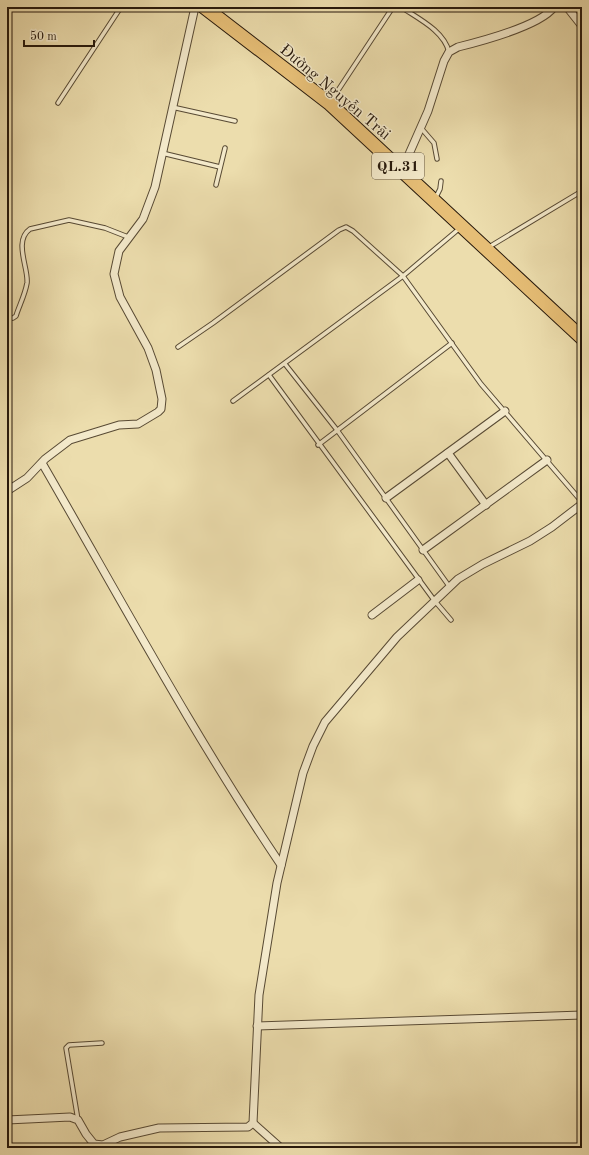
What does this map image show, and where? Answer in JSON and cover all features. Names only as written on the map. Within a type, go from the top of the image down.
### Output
[{"type":"highway","name":"Đường Nguyễn Trãi","points":[[204,7],[329,103],[582,338]]},
{"type":"street","points":[[7,491],[27,478],[61,446],[74,438],[119,425],[138,424],[161,409],[162,399],[156,370],[151,355],[116,287],[114,274],[119,251],[143,218],[149,204],[162,153],[194,7]]},
{"type":"street","points":[[402,170],[428,111],[444,61],[449,52],[458,47],[528,25],[543,18],[554,7]]},
{"type":"street","points":[[567,7],[582,26]]},
{"type":"street","points":[[386,498],[505,411]]},
{"type":"street","points":[[448,453],[486,505]]},
{"type":"street","points":[[423,550],[547,460]]},
{"type":"street","points":[[42,463],[182,707],[250,818],[281,865]]},
{"type":"street","points":[[7,1120],[61,1117],[78,1120],[94,1146],[120,1137],[160,1128],[248,1127],[253,1123],[257,1026],[260,995],[281,865],[303,773],[313,746],[325,722],[397,637],[449,586],[483,564],[536,538],[582,503]]},
{"type":"street","points":[[372,615],[418,580]]},
{"type":"street","points":[[257,1026],[582,1015]]},
{"type":"street","points":[[253,1123],[281,1148]]},
{"type":"lane","points":[[58,103],[121,7]]},
{"type":"lane","points":[[329,103],[393,7]]},
{"type":"lane","points":[[401,7],[440,35],[446,42],[449,52]]},
{"type":"lane","points":[[172,107],[234,121]]},
{"type":"lane","points":[[421,128],[434,143],[436,158]]},
{"type":"lane","points":[[216,185],[225,148]]},
{"type":"lane","points":[[162,153],[220,168]]},
{"type":"lane","points":[[434,199],[440,188],[441,181]]},
{"type":"lane","points":[[487,249],[582,191]]},
{"type":"lane","points":[[7,319],[16,316],[26,286],[26,274],[21,252],[26,234],[30,229],[69,220],[105,228],[128,237]]},
{"type":"lane","points":[[233,401],[403,276],[463,226]]},
{"type":"lane","points":[[178,347],[339,230],[346,227],[353,231],[403,276],[481,384],[582,503]]},
{"type":"lane","points":[[318,445],[452,343]]},
{"type":"lane","points":[[285,364],[337,430],[449,586]]},
{"type":"lane","points":[[269,375],[318,445],[418,580],[451,620]]},
{"type":"lane","points":[[78,1120],[66,1048],[69,1045],[102,1043]]}]
